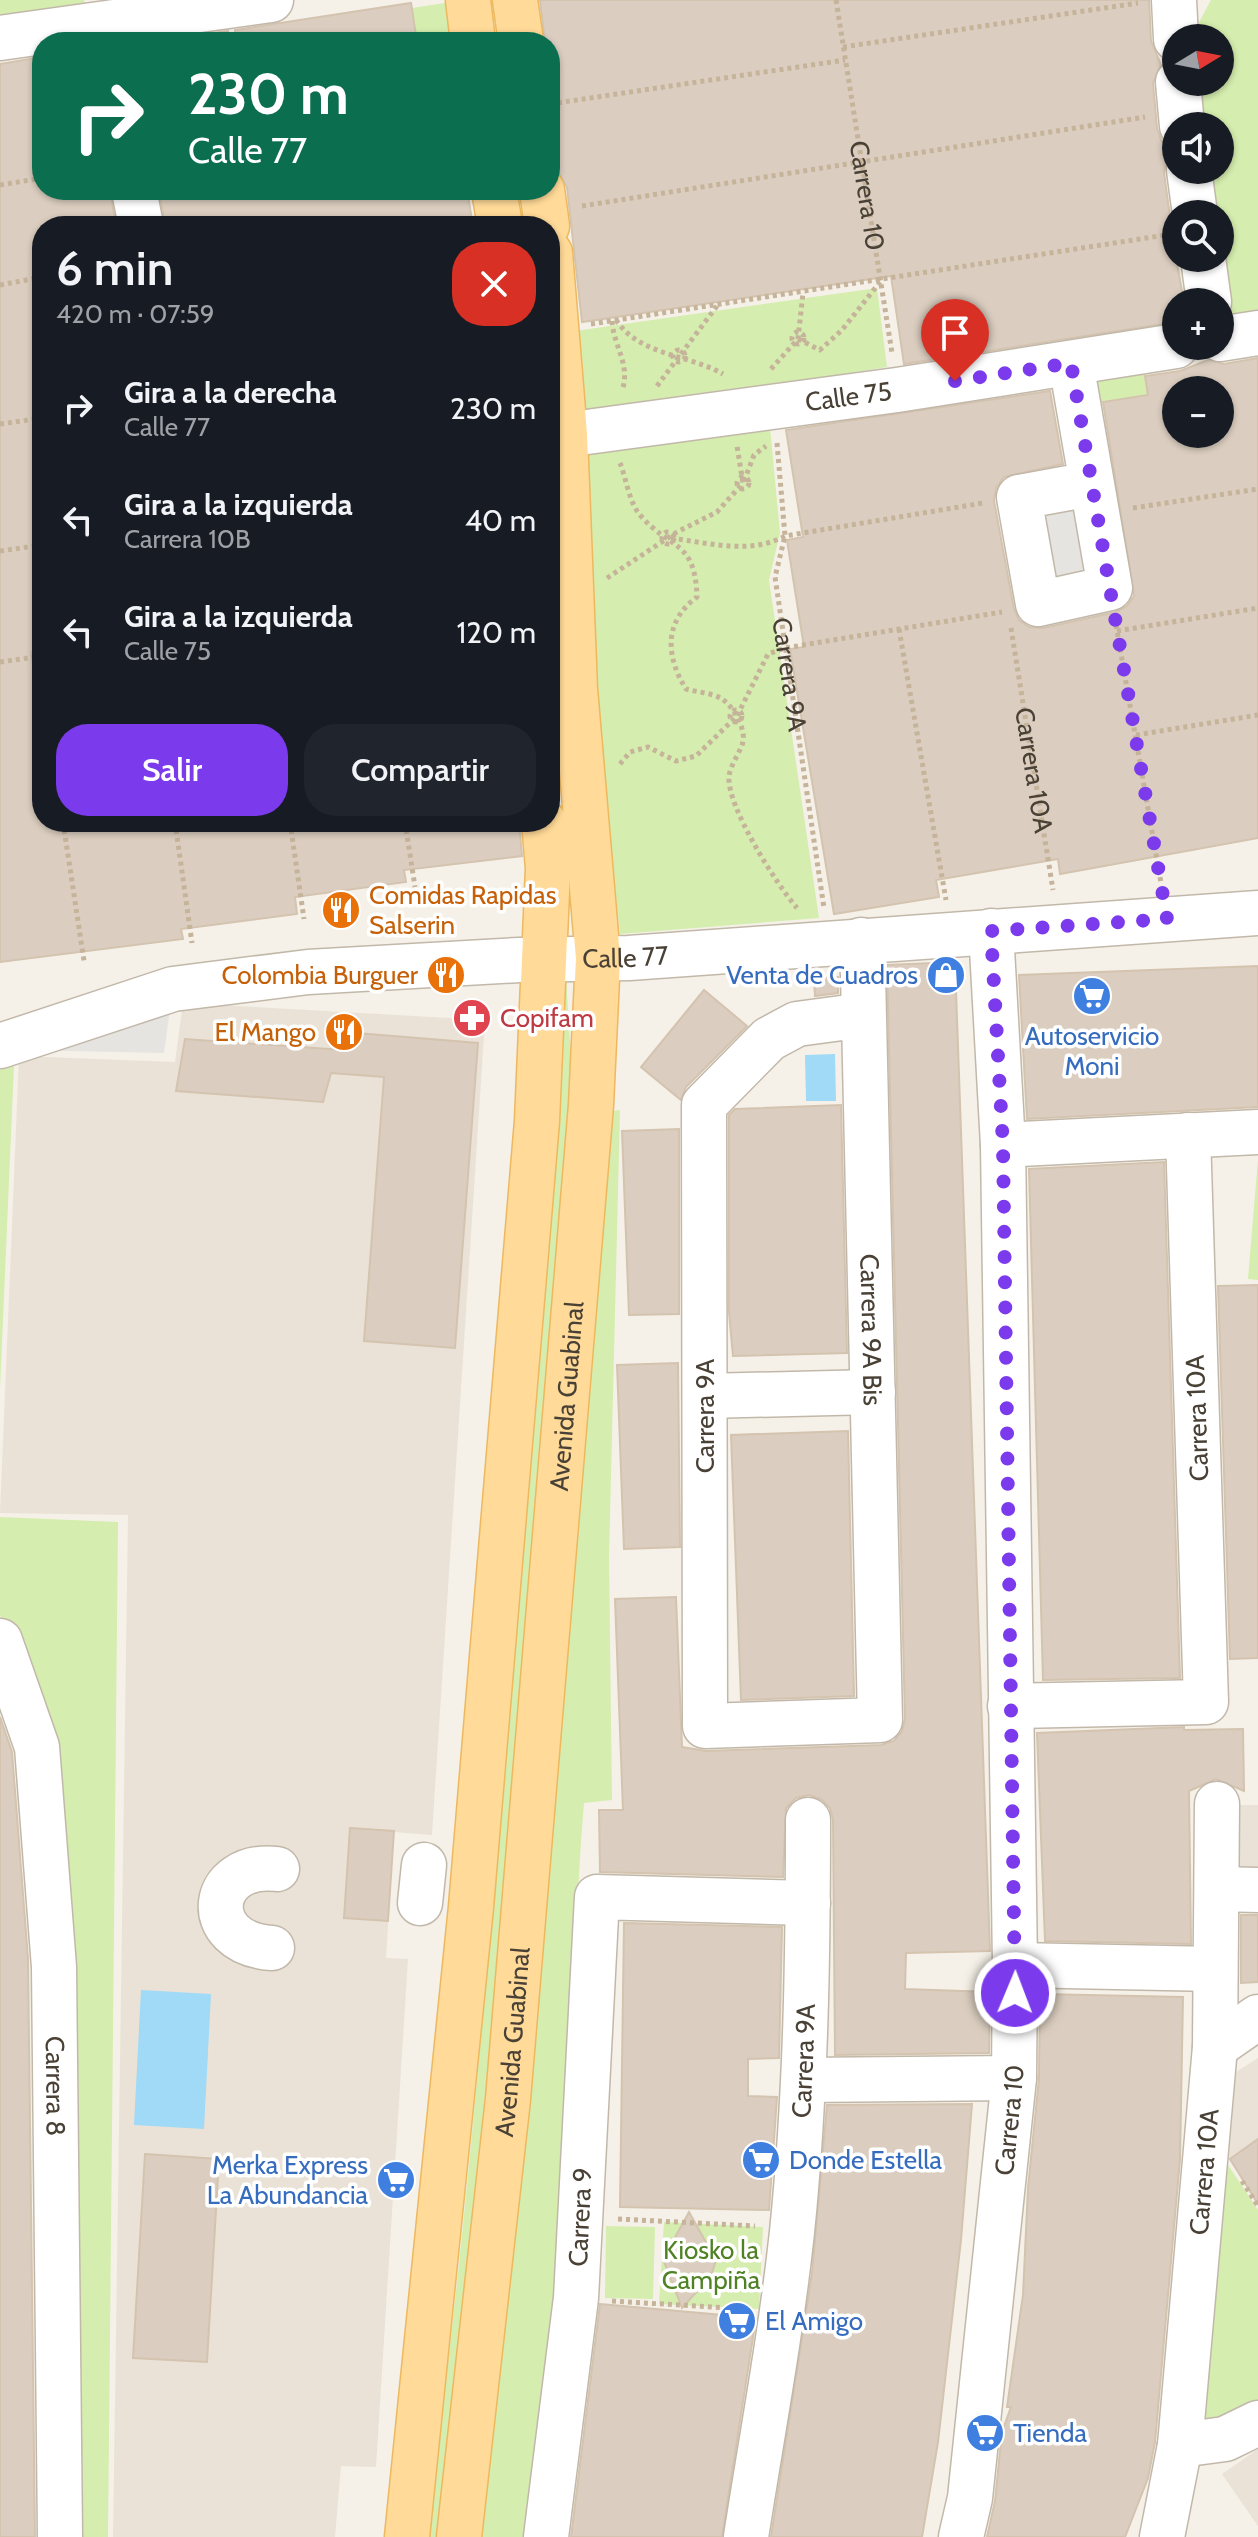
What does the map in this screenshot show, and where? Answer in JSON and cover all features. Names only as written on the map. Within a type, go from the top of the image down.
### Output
[{"type":"main road","points":[[468,0],[472,32]]},
{"type":"main road","points":[[515,0],[520,32]]},
{"type":"main road","name":"Avenida Guabinal","points":[[459,2537],[508,2099],[591,1105],[598,958],[575,689],[570,584],[605,430],[560,331]]},
{"type":"main road","name":"Avenida Guabinal","points":[[407,2537],[471,1907],[536,1137],[548,868],[545,832]]},
{"type":"street","points":[[108,32],[271,0]]},
{"type":"street","points":[[1174,0],[1175,24]]},
{"type":"street","points":[[0,38],[32,36]]},
{"type":"street","points":[[1234,337],[1258,333]]},
{"type":"street","name":"Calle 75","points":[[605,430],[753,416],[1162,348]]},
{"type":"street","points":[[1071,363],[1110,588],[1019,614],[1019,497],[1094,499]]},
{"type":"street","name":"Calle 77","points":[[0,1046],[173,989],[308,972],[598,958],[1258,913]]},
{"type":"street","name":"Carrera 10","points":[[961,2537],[970,2498],[1014,2078],[1015,1965],[1003,1145],[972,932]]},
{"type":"street","name":"Carrera 9A Bis","points":[[705,1726],[880,1720],[864,1015],[831,942]]},
{"type":"street","name":"Carrera 9A","points":[[705,1726],[704,1105],[769,1039],[797,1024],[864,1015]]},
{"type":"street","points":[[1003,1145],[1258,1132]]},
{"type":"street","name":"Carrera 10A","points":[[1010,1706],[1206,1702],[1188,1135]]},
{"type":"street","points":[[705,1396],[873,1392]]},
{"type":"street","name":"Carrera 8","points":[[0,1641],[37,1747],[54,1967],[60,2537]]},
{"type":"street","name":"Carrera 10A","points":[[1162,2537],[1180,2445],[1215,2047],[1215,1978],[1238,1890],[1217,1804]]},
{"type":"street","name":"Carrera 9A","points":[[746,2537],[783,2311],[792,2228],[804,2080],[808,1820]]},
{"type":"street","points":[[272,1948],[249,1947],[231,1934],[221,1915],[223,1893],[236,1875],[256,1866],[277,1869]]},
{"type":"street","name":"Carrera 9","points":[[546,2537],[576,2298],[597,1897],[808,1903]]},
{"type":"street","points":[[1015,1965],[1215,1978],[1257,2018],[1215,2047]]},
{"type":"street","points":[[804,2080],[1014,2078]]},
{"type":"street","points":[[1180,2445],[1225,2439],[1258,2423]]},
{"type":"path","name":"Carrera 10","points":[[836,0],[897,390]]},
{"type":"path","points":[[843,47],[1154,0]]},
{"type":"path","points":[[560,103],[845,60]]},
{"type":"path","points":[[560,218],[1180,106]]},
{"type":"path","points":[[0,185],[32,180]]},
{"type":"path","points":[[560,329],[1162,235]]},
{"type":"path","points":[[0,285],[32,279]]},
{"type":"path","points":[[799,339],[820,350],[842,330],[880,281]]},
{"type":"path","points":[[570,584],[615,576],[669,538],[717,512],[743,481],[754,455],[751,394],[799,339],[803,293]]},
{"type":"path","points":[[605,430],[678,355],[717,306]]},
{"type":"path","points":[[614,321],[636,342],[678,355],[731,379],[753,416],[743,481]]},
{"type":"path","points":[[605,430],[617,410],[627,377],[625,358],[614,338],[614,321]]},
{"type":"path","name":"Carrera 9A","points":[[753,416],[785,536],[775,577],[831,942]]},
{"type":"path","points":[[0,424],[32,419]]},
{"type":"path","points":[[605,430],[616,450],[639,514],[681,547],[696,570],[697,597],[679,617],[670,639],[673,668],[686,689],[723,699],[736,716],[744,738],[729,777],[744,828],[769,865],[776,884],[831,942]]},
{"type":"path","points":[[1094,499],[1258,489]]},
{"type":"path","points":[[669,538],[751,548],[769,545],[785,536],[1019,497]]},
{"type":"path","points":[[0,551],[32,546]]},
{"type":"path","points":[[1110,588],[1167,919]]},
{"type":"path","points":[[1117,631],[1258,608]]},
{"type":"path","points":[[614,770],[630,752],[648,747],[676,761],[696,756],[736,716],[768,654],[785,648],[899,629],[1019,614]]},
{"type":"path","name":"Carrera 10A","points":[[1019,614],[1059,928]]},
{"type":"path","points":[[899,629],[972,932]]},
{"type":"path","points":[[0,662],[32,657]]},
{"type":"path","points":[[1136,735],[1258,715]]},
{"type":"path","points":[[65,832],[84,961]]},
{"type":"path","points":[[176,832],[192,943]]},
{"type":"path","points":[[291,832],[304,919]]},
{"type":"path","points":[[407,832],[415,887]]},
{"type":"path","points":[[581,2216],[792,2228]]},
{"type":"path","points":[[576,2298],[783,2311]]},
{"type":"shaded area","points":[[1091,484],[1110,588],[1055,600],[1019,497]]},
{"type":"shaded area","points":[[171,1002],[164,1053],[20,1050]]},
{"type":"shaded area","points":[[183,1003],[485,1020],[432,1835],[394,1832],[386,1958],[408,1959],[376,2467],[341,2466],[335,2537],[113,2537],[128,1515],[0,1513],[19,1056],[175,1062]]},
{"type":"shaded area","points":[[1239,1805],[1258,1805],[1258,1877],[1240,1877]]},
{"type":"shaded area","points":[[1258,2058],[1258,2204],[1229,2157],[1236,2072]]},
{"type":"shaded area","points":[[1258,2449],[1258,2526],[1222,2474]]},
{"type":"green space","points":[[0,0],[84,0],[85,3],[0,17]]},
{"type":"green space","points":[[1211,0],[1258,0],[1258,323],[1234,329],[1234,288],[1224,288],[1222,272],[1234,272],[1234,200],[1212,200],[1211,184],[1234,184],[1234,112],[1200,112],[1198,96],[1234,96],[1234,24],[1198,24]]},
{"type":"green space","points":[[445,3],[449,32],[416,32],[412,8]]},
{"type":"green space","points":[[877,288],[887,367],[770,386],[583,425],[575,331]]},
{"type":"green space","points":[[1144,371],[1148,395],[1096,403],[1092,379]]},
{"type":"green space","points":[[769,417],[780,533],[769,580],[819,918],[620,934],[605,795],[578,438]]},
{"type":"green space","points":[[566,978],[574,1103],[517,1826],[447,2537],[426,2537],[454,2307],[477,2076],[505,1729],[538,1215]]},
{"type":"green space","points":[[14,1065],[0,1389],[0,1070]]},
{"type":"green space","points":[[620,1110],[609,1557],[612,1800],[584,1803],[568,2214],[561,2295],[523,2537],[465,2537],[604,1112]]},
{"type":"green space","points":[[1258,1159],[1258,1280],[1248,1279]]},
{"type":"green space","points":[[0,1517],[118,1522],[108,2537],[78,2537],[52,1747],[0,1615]]},
{"type":"green space","points":[[1222,2156],[1258,2210],[1258,2413],[1198,2429]]},
{"type":"green space","name":"Kiosko la Campiña","points":[[664,2222],[763,2227],[759,2309],[659,2304]]},
{"type":"green space","points":[[606,2226],[655,2227],[653,2299],[605,2298]]},
{"type":"water","points":[[835,1054],[836,1101],[806,1101],[805,1055]]},
{"type":"water","points":[[141,1990],[211,1994],[204,2129],[134,2125]]},
{"type":"building","points":[[540,0],[1149,0],[1151,41],[1161,65],[1153,83],[1157,128],[1162,141],[1162,184],[1166,184],[1168,200],[1162,200],[1162,272],[1179,272],[1181,288],[1162,288],[1162,324],[904,364],[891,276],[582,322],[567,187],[560,176],[560,32],[544,32]]},
{"type":"building","points":[[411,3],[415,32],[235,32]]},
{"type":"building","points":[[32,59],[32,200],[112,200],[114,216],[32,216],[32,832],[520,832],[522,856],[404,870],[406,882],[295,897],[297,914],[181,929],[183,939],[0,962],[0,64]]},
{"type":"building","points":[[161,200],[469,200],[471,216],[163,216]]},
{"type":"building","points":[[1258,358],[1258,838],[1060,874],[1058,859],[936,880],[939,897],[834,914],[790,649],[804,647],[787,540],[803,537],[786,430],[1050,391],[1063,464],[1004,477],[996,488],[994,501],[1014,609],[1019,620],[1029,627],[1043,628],[1116,612],[1127,606],[1134,596],[1103,402],[1148,395],[1145,376],[1180,371],[1208,360],[1224,364]]},
{"type":"building","points":[[955,962],[990,1951],[906,1953],[905,1989],[990,1992],[989,2053],[835,2055],[833,1820],[830,1808],[821,1799],[809,1795],[796,1798],[786,1808],[783,1877],[600,1872],[599,1810],[623,1810],[615,1599],[676,1597],[682,1747],[706,1751],[881,1745],[894,1741],[902,1731],[905,1719],[887,965]]},
{"type":"building","points":[[1258,966],[1258,1107],[1027,1119],[1019,975]]},
{"type":"building","points":[[838,977],[838,993],[815,996],[814,979]]},
{"type":"building","points":[[704,990],[747,1026],[686,1087],[681,1100],[641,1067]]},
{"type":"building","points":[[344,1032],[478,1043],[455,1348],[364,1341],[384,1077],[331,1073],[323,1102],[176,1091],[185,1039],[343,1050]]},
{"type":"building","points":[[841,1105],[847,1353],[733,1356],[729,1312],[729,1115],[735,1109]]},
{"type":"building","points":[[679,1129],[679,1314],[629,1315],[622,1131]]},
{"type":"building","points":[[1164,1162],[1180,1678],[1043,1680],[1029,1169]]},
{"type":"building","points":[[1258,1285],[1258,1658],[1230,1659],[1218,1286]]},
{"type":"building","points":[[678,1363],[680,1547],[624,1549],[617,1365]]},
{"type":"building","points":[[848,1431],[854,1696],[741,1700],[731,1435]]},
{"type":"building","points":[[0,1717],[12,1752],[28,1959],[35,2537],[0,2537]]},
{"type":"building","points":[[1184,1727],[1184,1730],[1243,1729],[1244,1791],[1216,1779],[1189,1791],[1191,1944],[1045,1941],[1037,1733]]},
{"type":"building","points":[[350,1828],[394,1831],[388,1921],[344,1918]]},
{"type":"building","points":[[1241,1915],[1258,1915],[1258,1982],[1241,1983]]},
{"type":"building","points":[[624,1923],[782,1927],[779,2058],[748,2059],[748,2096],[777,2097],[769,2210],[620,2207]]},
{"type":"building","points":[[1040,1994],[1183,1997],[1180,2159],[1155,2442],[1148,2478],[1125,2537],[987,2537],[995,2501],[1002,2432],[1011,2407],[1007,2407],[1023,2295],[1028,2188],[1039,2078]]},
{"type":"building","points":[[972,2104],[961,2240],[938,2442],[922,2537],[771,2537],[812,2273],[827,2105]]},
{"type":"building","points":[[1258,2139],[1258,2204],[1230,2159]]},
{"type":"building","points":[[145,2154],[219,2159],[207,2362],[133,2358]]},
{"type":"building","points":[[689,2212],[716,2260],[711,2276],[682,2308],[663,2259]]},
{"type":"building","points":[[600,2304],[756,2318],[722,2537],[571,2537]]},
{"type":"place","name":"Comidas Rapidas Salserin","points":[[341,910]]},
{"type":"place","name":"Colombia Burguer","points":[[446,975]]},
{"type":"place","name":"Venta de Cuadros","points":[[946,975]]},
{"type":"place","name":"Autoservicio Moni","points":[[1092,996]]},
{"type":"place","name":"Copifam","points":[[472,1018]]},
{"type":"place","name":"El Mango","points":[[344,1032]]},
{"type":"place","name":"Donde Estella","points":[[761,2160]]},
{"type":"place","name":"Merka Express La Abundancia","points":[[396,2180]]},
{"type":"place","name":"El Amigo","points":[[737,2321]]},
{"type":"place","name":"Tienda","points":[[985,2433]]},
{"type":"route","points":[[955,381],[1071,363],[1167,919],[991,931],[1003,1145],[1015,1993]]}]
